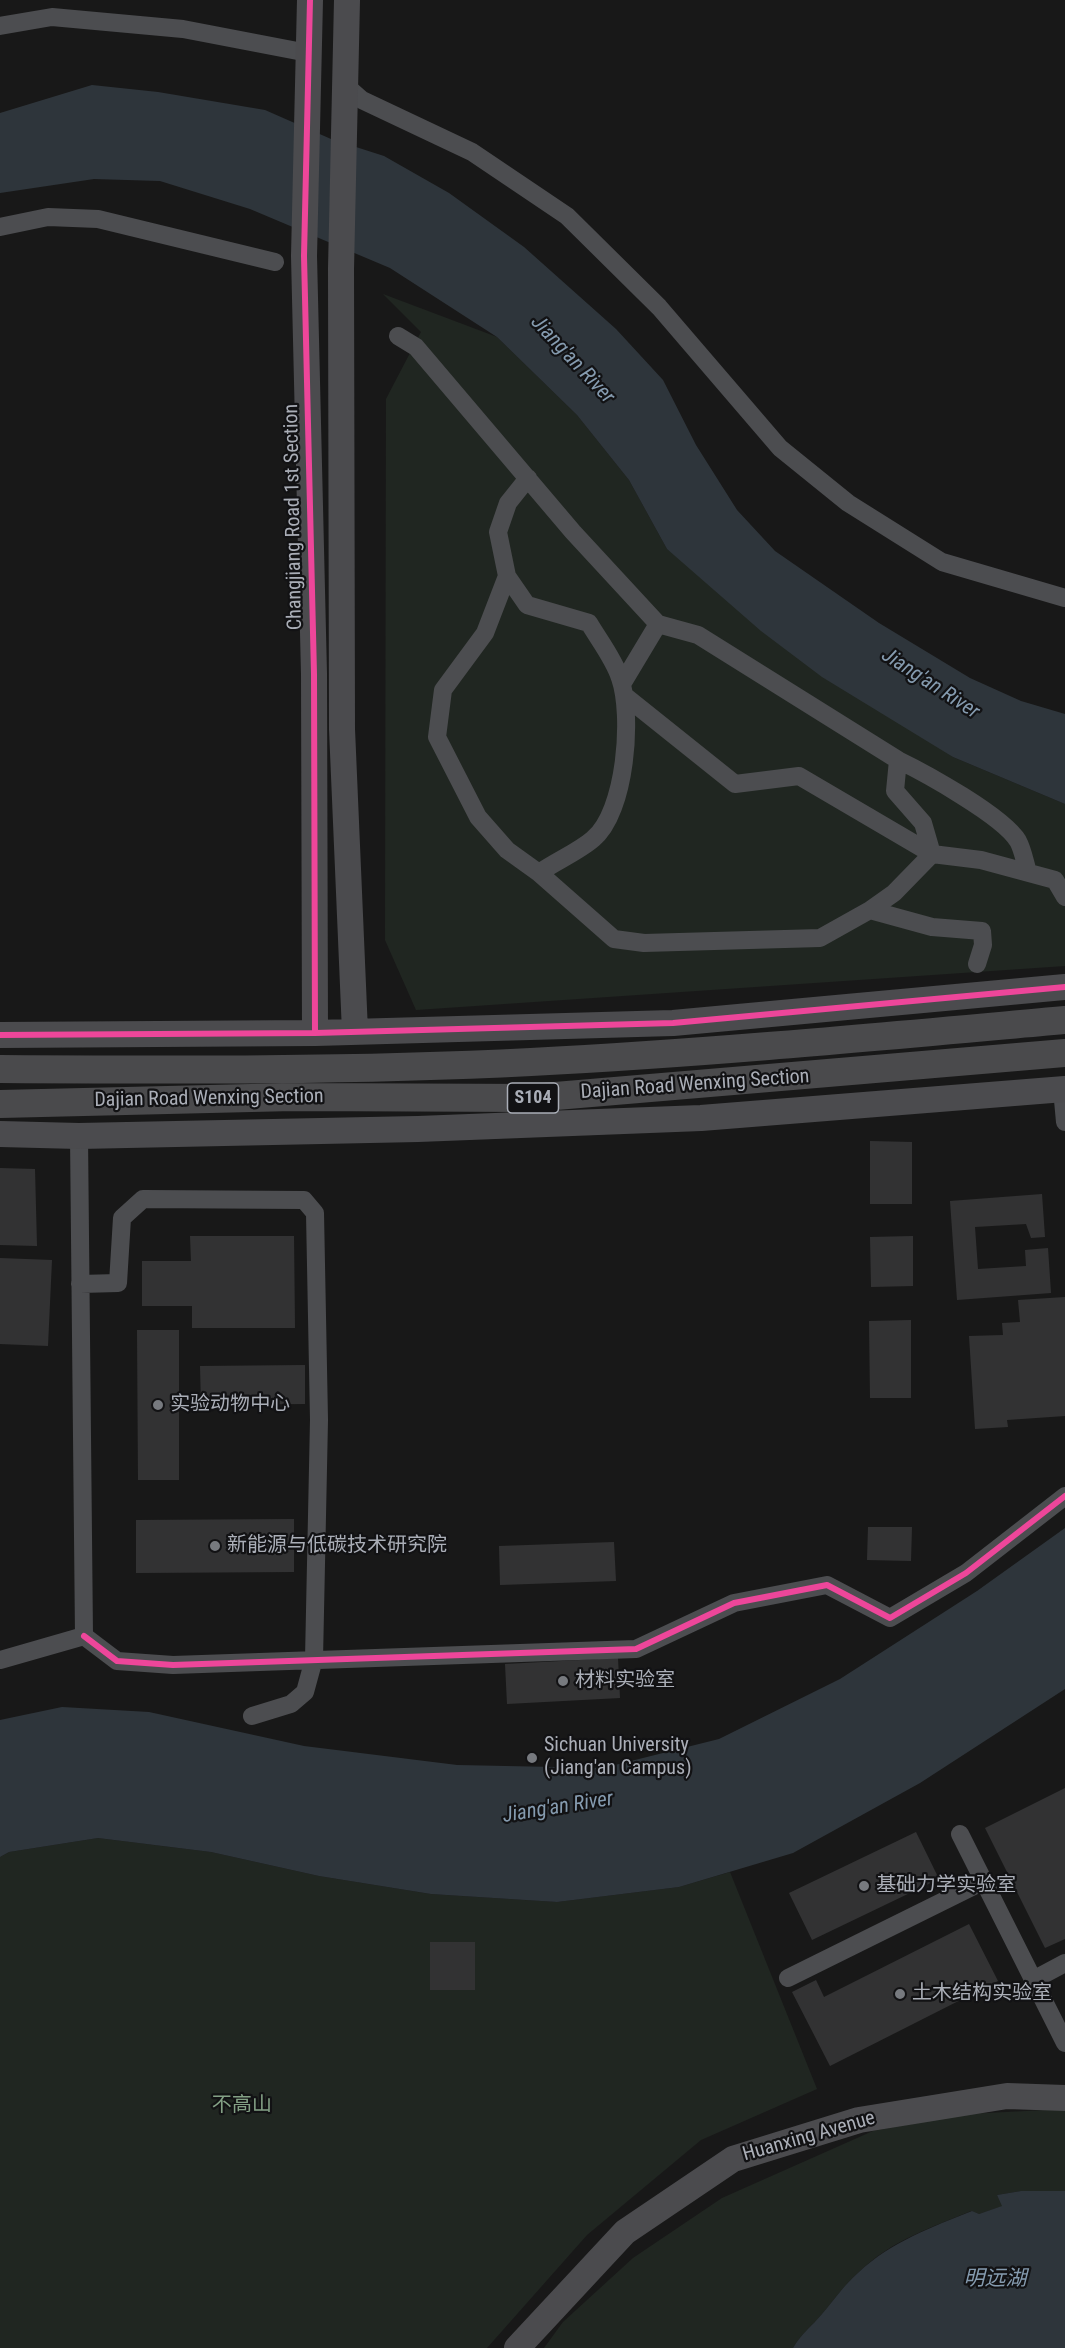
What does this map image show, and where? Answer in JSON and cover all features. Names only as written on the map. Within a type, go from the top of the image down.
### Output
[{"type":"main road","name":"Dajian Road Wenxing Section","points":[[0,1069],[299,1070],[531,1062],[809,1044],[1065,1020]]},
{"type":"main road","name":"Dajian Road Wenxing Section","points":[[0,1104],[293,1097],[532,1098],[1065,1053]]},
{"type":"street","name":"Changjiang Road 1st Section","points":[[310,0],[304,256],[314,674],[315,1033]]},
{"type":"street","points":[[347,0],[341,252],[342,729],[355,1032]]},
{"type":"street","points":[[0,26],[52,17],[183,29],[308,53]]},
{"type":"street","points":[[345,85],[362,100],[472,152],[567,216],[659,307],[780,448],[848,502],[942,562],[1065,597]]},
{"type":"street","points":[[0,227],[48,217],[98,219],[275,262]]},
{"type":"street","points":[[398,336],[416,347],[528,478],[658,624],[698,635],[897,760],[935,778],[995,819],[1018,840],[1028,872]]},
{"type":"street","points":[[528,478],[508,503],[498,532],[507,576],[527,605],[589,622],[624,690],[735,784],[799,776],[932,854],[981,860],[1055,880],[1065,897]]},
{"type":"street","points":[[507,576],[485,633],[443,690],[437,737],[478,817],[507,850],[539,873],[614,939],[644,943],[820,938],[870,910],[894,892],[932,854]]},
{"type":"street","points":[[539,873],[595,838],[615,804],[624,764],[624,690],[658,624]]},
{"type":"street","points":[[897,760],[896,791],[923,823],[932,854]]},
{"type":"street","points":[[870,910],[932,927],[982,931],[983,945],[977,964]]},
{"type":"street","points":[[0,1035],[315,1033],[674,1023],[1065,987]]},
{"type":"street","points":[[0,1134],[79,1136],[418,1129],[701,1118],[1064,1089],[1065,1122]]},
{"type":"street","points":[[79,1136],[84,1636]]},
{"type":"street","points":[[80,1284],[118,1282],[122,1218],[143,1199],[304,1200],[315,1213],[319,1420],[314,1659],[305,1692],[291,1704],[252,1716]]},
{"type":"street","points":[[84,1636],[117,1661],[173,1665],[636,1649],[734,1603],[827,1585],[890,1618],[966,1573],[1064,1498]]},
{"type":"street","points":[[0,1660],[84,1636]]},
{"type":"street","points":[[960,1834],[1035,1978],[1065,2043]]},
{"type":"street","points":[[788,1978],[984,1881]]},
{"type":"street","points":[[1035,1978],[1065,1964]]},
{"type":"street","name":"Huanxing Avenue","points":[[517,2348],[625,2232],[733,2159],[859,2120],[1007,2096],[1065,2098]]},
{"type":"green space","points":[[383,294],[497,337],[577,415],[629,480],[667,549],[953,757],[1065,804],[1065,966],[416,1010],[385,940],[386,399],[421,332]]},
{"type":"green space","name":"不高山","points":[[98,1838],[211,1852],[319,1876],[431,1894],[557,1902],[679,1887],[730,1872],[817,2089],[701,2140],[587,2235],[487,2348],[0,2348],[0,1857],[9,1852]]},
{"type":"green space","points":[[1065,2109],[1065,2191],[1021,2191],[997,2195],[1003,2206],[979,2214],[971,2211],[898,2243],[871,2261],[844,2287],[793,2348],[544,2348],[563,2322],[633,2258],[722,2198],[873,2131],[967,2114]]},
{"type":"water","name":"Jiang'an River","points":[[92,85],[158,92],[265,110],[331,139],[384,156],[449,193],[524,247],[616,329],[663,380],[696,445],[737,510],[775,551],[879,623],[970,678],[1021,701],[1065,714],[1065,804],[953,757],[822,677],[761,631],[667,549],[629,480],[577,415],[497,337],[390,268],[250,209],[160,181],[94,179],[0,193],[0,113]]},
{"type":"water","name":"Jiang'an River","points":[[1065,1528],[1065,1689],[920,1783],[793,1853],[679,1887],[557,1902],[431,1894],[319,1876],[211,1852],[98,1838],[9,1852],[0,1857],[0,1720],[62,1707],[149,1712],[304,1746],[457,1765],[603,1768],[719,1739],[840,1679],[977,1591]]},
{"type":"water","name":"明远湖","points":[[1021,2191],[1065,2191],[1065,2348],[793,2348],[849,2282],[871,2261],[912,2236],[942,2223],[972,2211],[979,2214],[1002,2206],[997,2195]]},
{"type":"building","points":[[870,1141],[912,1142],[912,1204],[870,1204]]},
{"type":"building","points":[[0,1168],[35,1169],[37,1246],[0,1245]]},
{"type":"building","points":[[1042,1194],[1045,1237],[1031,1238],[1026,1224],[975,1227],[978,1269],[1026,1266],[1025,1250],[1048,1248],[1051,1293],[957,1300],[950,1201]]},
{"type":"building","points":[[190,1236],[294,1236],[295,1328],[192,1328],[192,1306],[142,1306],[142,1261],[191,1261]]},
{"type":"building","points":[[913,1236],[913,1286],[871,1287],[870,1237]]},
{"type":"building","points":[[0,1258],[52,1260],[48,1346],[0,1344]]},
{"type":"building","points":[[1065,1297],[1065,1416],[1007,1420],[1008,1427],[975,1429],[969,1336],[1003,1335],[1002,1323],[1020,1322],[1018,1300]]},
{"type":"building","points":[[911,1320],[911,1398],[870,1398],[869,1321]]},
{"type":"building","name":"实验动物中心","points":[[137,1330],[179,1330],[179,1480],[138,1480]]},
{"type":"building","points":[[305,1365],[305,1404],[201,1405],[200,1366]]},
{"type":"building","name":"新能源与低碳技术研究院","points":[[294,1519],[294,1572],[136,1573],[136,1520]]},
{"type":"building","points":[[868,1527],[912,1527],[911,1561],[867,1560]]},
{"type":"building","points":[[614,1542],[616,1581],[500,1585],[499,1546]]},
{"type":"building","name":"材料实验室","points":[[618,1658],[620,1698],[507,1704],[505,1664]]},
{"type":"building","points":[[1065,1788],[1065,1939],[1045,1948],[985,1828]]},
{"type":"building","name":"基础力学实验室","points":[[916,1832],[939,1879],[812,1940],[789,1893]]},
{"type":"building","name":"土木结构实验室","points":[[969,1924],[998,1981],[830,2066],[792,1992],[816,1980],[824,1997]]},
{"type":"building","points":[[430,1942],[475,1942],[475,1990],[430,1990]]},
{"type":"cycle path","points":[[310,0],[304,256],[314,674],[315,1033]]},
{"type":"cycle path","points":[[0,1035],[315,1033],[673,1023],[1065,987]]},
{"type":"cycle path","points":[[84,1636],[117,1661],[173,1665],[636,1649],[734,1603],[827,1585],[890,1618],[966,1573],[1065,1496]]},
{"type":"place","name":"实验动物中心","points":[[158,1405]]},
{"type":"place","name":"新能源与低碳技术研究院","points":[[215,1546]]},
{"type":"place","name":"材料实验室","points":[[563,1681]]},
{"type":"place","name":"Sichuan University (Jiang'an Campus)","points":[[532,1758]]},
{"type":"place","name":"基础力学实验室","points":[[864,1886]]},
{"type":"place","name":"土木结构实验室","points":[[900,1994]]}]
